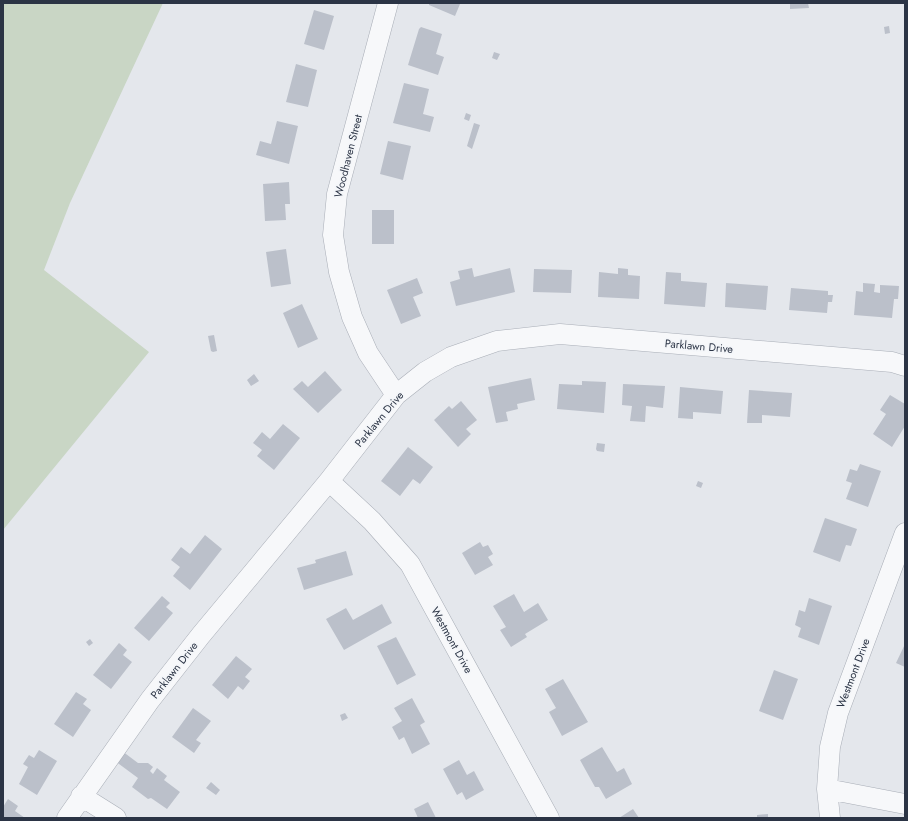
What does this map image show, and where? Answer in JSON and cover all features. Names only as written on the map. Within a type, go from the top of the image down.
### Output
[{"type":"street","name":"Woodhaven Street","points":[[388,3],[337,194],[333,235],[339,272],[352,317],[368,352],[396,395]]},
{"type":"street","name":"Parklawn Drive","points":[[67,818],[81,796],[150,700],[201,635],[329,481],[396,395],[425,372],[451,357],[497,341],[560,334],[892,362],[905,366]]},
{"type":"street","name":"Westmont Drive","points":[[329,481],[372,521],[410,564],[549,818]]},
{"type":"street","name":"Westmont Drive","points":[[830,818],[828,789],[830,747],[838,713],[905,533]]},
{"type":"street","points":[[828,789],[905,804]]},
{"type":"street","points":[[81,796],[116,818]]},
{"type":"green space","points":[[3,3],[163,3],[70,203],[44,270],[149,352],[3,530]]},
{"type":"building","points":[[429,3],[460,4],[455,16],[429,5]]},
{"type":"building","points":[[790,3],[808,3],[809,8],[790,9]]},
{"type":"building","points":[[314,10],[334,16],[324,50],[304,44]]},
{"type":"building","points":[[889,26],[890,33],[885,34],[884,27]]},
{"type":"building","points":[[421,27],[442,34],[436,54],[444,57],[438,75],[408,65],[419,29]]},
{"type":"building","points":[[494,52],[500,54],[497,60],[492,58]]},
{"type":"building","points":[[296,64],[317,70],[308,107],[286,102]]},
{"type":"building","points":[[404,83],[429,89],[423,114],[434,117],[430,132],[393,123]]},
{"type":"building","points":[[466,113],[471,115],[469,121],[464,119]]},
{"type":"building","points":[[277,121],[298,126],[289,164],[256,155],[260,141],[271,144]]},
{"type":"building","points":[[474,123],[480,125],[472,149],[467,146]]},
{"type":"building","points":[[388,141],[411,146],[403,180],[380,174]]},
{"type":"building","points":[[289,182],[290,204],[285,204],[286,220],[265,221],[263,184]]},
{"type":"building","points":[[372,210],[394,210],[394,244],[372,244]]},
{"type":"building","points":[[286,249],[291,284],[271,287],[266,252]]},
{"type":"building","points":[[472,268],[474,277],[510,268],[515,292],[456,306],[450,282],[460,279],[458,271]]},
{"type":"building","points":[[618,268],[628,269],[628,275],[640,276],[639,299],[598,297],[599,272],[618,274]]},
{"type":"building","points":[[534,269],[572,270],[571,293],[533,292]]},
{"type":"building","points":[[666,272],[681,273],[681,281],[707,283],[705,307],[664,304]]},
{"type":"building","points":[[417,278],[423,293],[413,297],[421,316],[401,324],[387,290]]},
{"type":"building","points":[[726,283],[768,286],[766,310],[725,307]]},
{"type":"building","points":[[863,283],[875,284],[874,292],[880,293],[880,285],[899,286],[898,299],[894,299],[892,318],[854,315],[856,291],[863,292]]},
{"type":"building","points":[[791,288],[828,291],[828,295],[833,295],[832,302],[828,302],[827,313],[789,310]]},
{"type":"building","points":[[302,304],[318,339],[298,348],[283,313]]},
{"type":"building","points":[[214,335],[217,351],[213,352],[211,351],[208,336]]},
{"type":"building","points":[[325,371],[342,390],[318,413],[293,389],[302,381],[308,387]]},
{"type":"building","points":[[254,374],[259,381],[251,386],[247,380]]},
{"type":"building","points":[[531,378],[535,400],[517,404],[518,409],[506,412],[508,421],[496,423],[488,387]]},
{"type":"building","points":[[582,381],[606,382],[604,413],[557,409],[559,384],[582,385]]},
{"type":"building","points":[[623,384],[665,386],[663,408],[646,406],[645,422],[630,421],[632,406],[622,405]]},
{"type":"building","points":[[680,387],[723,391],[721,414],[693,412],[693,419],[678,418]]},
{"type":"building","points":[[749,390],[792,393],[790,417],[762,415],[762,423],[747,423]]},
{"type":"building","points":[[890,395],[905,404],[905,426],[892,447],[873,434],[886,414],[880,410]]},
{"type":"building","points":[[461,401],[477,420],[466,429],[471,434],[458,447],[434,420],[449,406],[452,409]]},
{"type":"building","points":[[283,424],[300,438],[274,470],[257,456],[262,450],[253,443],[262,432],[270,439]]},
{"type":"building","points":[[597,443],[605,444],[604,452],[597,451]]},
{"type":"building","points":[[408,447],[433,467],[420,484],[413,479],[400,496],[381,481]]},
{"type":"building","points":[[860,464],[881,471],[868,507],[846,499],[852,483],[846,481],[850,469],[857,471]]},
{"type":"building","points":[[698,481],[703,483],[701,488],[696,486]]},
{"type":"building","points":[[825,518],[857,529],[851,546],[846,545],[840,562],[813,552]]},
{"type":"building","points":[[205,535],[222,549],[190,590],[173,576],[180,567],[171,560],[181,547],[190,554]]},
{"type":"building","points":[[480,542],[483,547],[488,545],[493,554],[488,557],[493,565],[475,575],[462,553]]},
{"type":"building","points":[[346,551],[353,575],[304,590],[297,568],[316,563],[315,560]]},
{"type":"building","points":[[514,594],[524,612],[538,603],[548,620],[525,634],[527,637],[511,647],[500,630],[506,627],[493,606]]},
{"type":"building","points":[[162,596],[170,603],[166,607],[173,613],[149,641],[134,628]]},
{"type":"building","points":[[809,598],[832,606],[819,645],[798,637],[801,628],[795,625],[799,610],[805,612]]},
{"type":"building","points":[[382,604],[392,623],[344,650],[326,619],[346,608],[353,620]]},
{"type":"building","points":[[396,637],[416,675],[397,685],[377,646]]},
{"type":"building","points":[[90,639],[93,643],[89,646],[86,642]]},
{"type":"building","points":[[119,643],[127,650],[123,655],[132,662],[111,689],[93,675]]},
{"type":"building","points":[[905,644],[905,667],[896,663]]},
{"type":"building","points":[[236,656],[252,669],[245,677],[250,681],[243,690],[238,686],[228,699],[212,685]]},
{"type":"building","points":[[774,670],[798,679],[783,720],[759,711]]},
{"type":"building","points":[[563,679],[588,722],[562,736],[549,712],[556,708],[545,689]]},
{"type":"building","points":[[76,692],[87,699],[83,704],[91,710],[73,737],[54,724]]},
{"type":"building","points":[[412,698],[425,722],[420,725],[430,744],[412,754],[404,737],[399,740],[392,727],[402,721],[394,708]]},
{"type":"building","points":[[193,708],[211,721],[196,740],[201,743],[194,753],[172,737]]},
{"type":"building","points":[[345,713],[348,718],[342,721],[340,715]]},
{"type":"building","points":[[602,747],[617,772],[624,768],[632,784],[606,799],[599,787],[595,787],[580,760]]},
{"type":"building","points":[[39,750],[57,761],[37,795],[19,784],[28,767],[23,764],[29,755],[34,758]]},
{"type":"building","points":[[122,751],[138,763],[148,763],[153,767],[150,771],[153,774],[157,768],[167,776],[164,780],[180,792],[167,809],[151,798],[148,799],[132,787],[138,778],[115,761]]},
{"type":"building","points":[[459,760],[467,775],[474,771],[484,790],[466,800],[462,792],[457,795],[443,769]]},
{"type":"building","points":[[211,782],[220,790],[216,795],[206,788]]},
{"type":"building","points":[[8,799],[18,806],[15,811],[25,818],[3,818],[3,807]]},
{"type":"building","points":[[428,802],[436,818],[418,818],[414,809]]},
{"type":"building","points":[[633,809],[639,818],[619,818]]},
{"type":"building","points":[[768,814],[768,818],[757,818],[757,815]]}]
